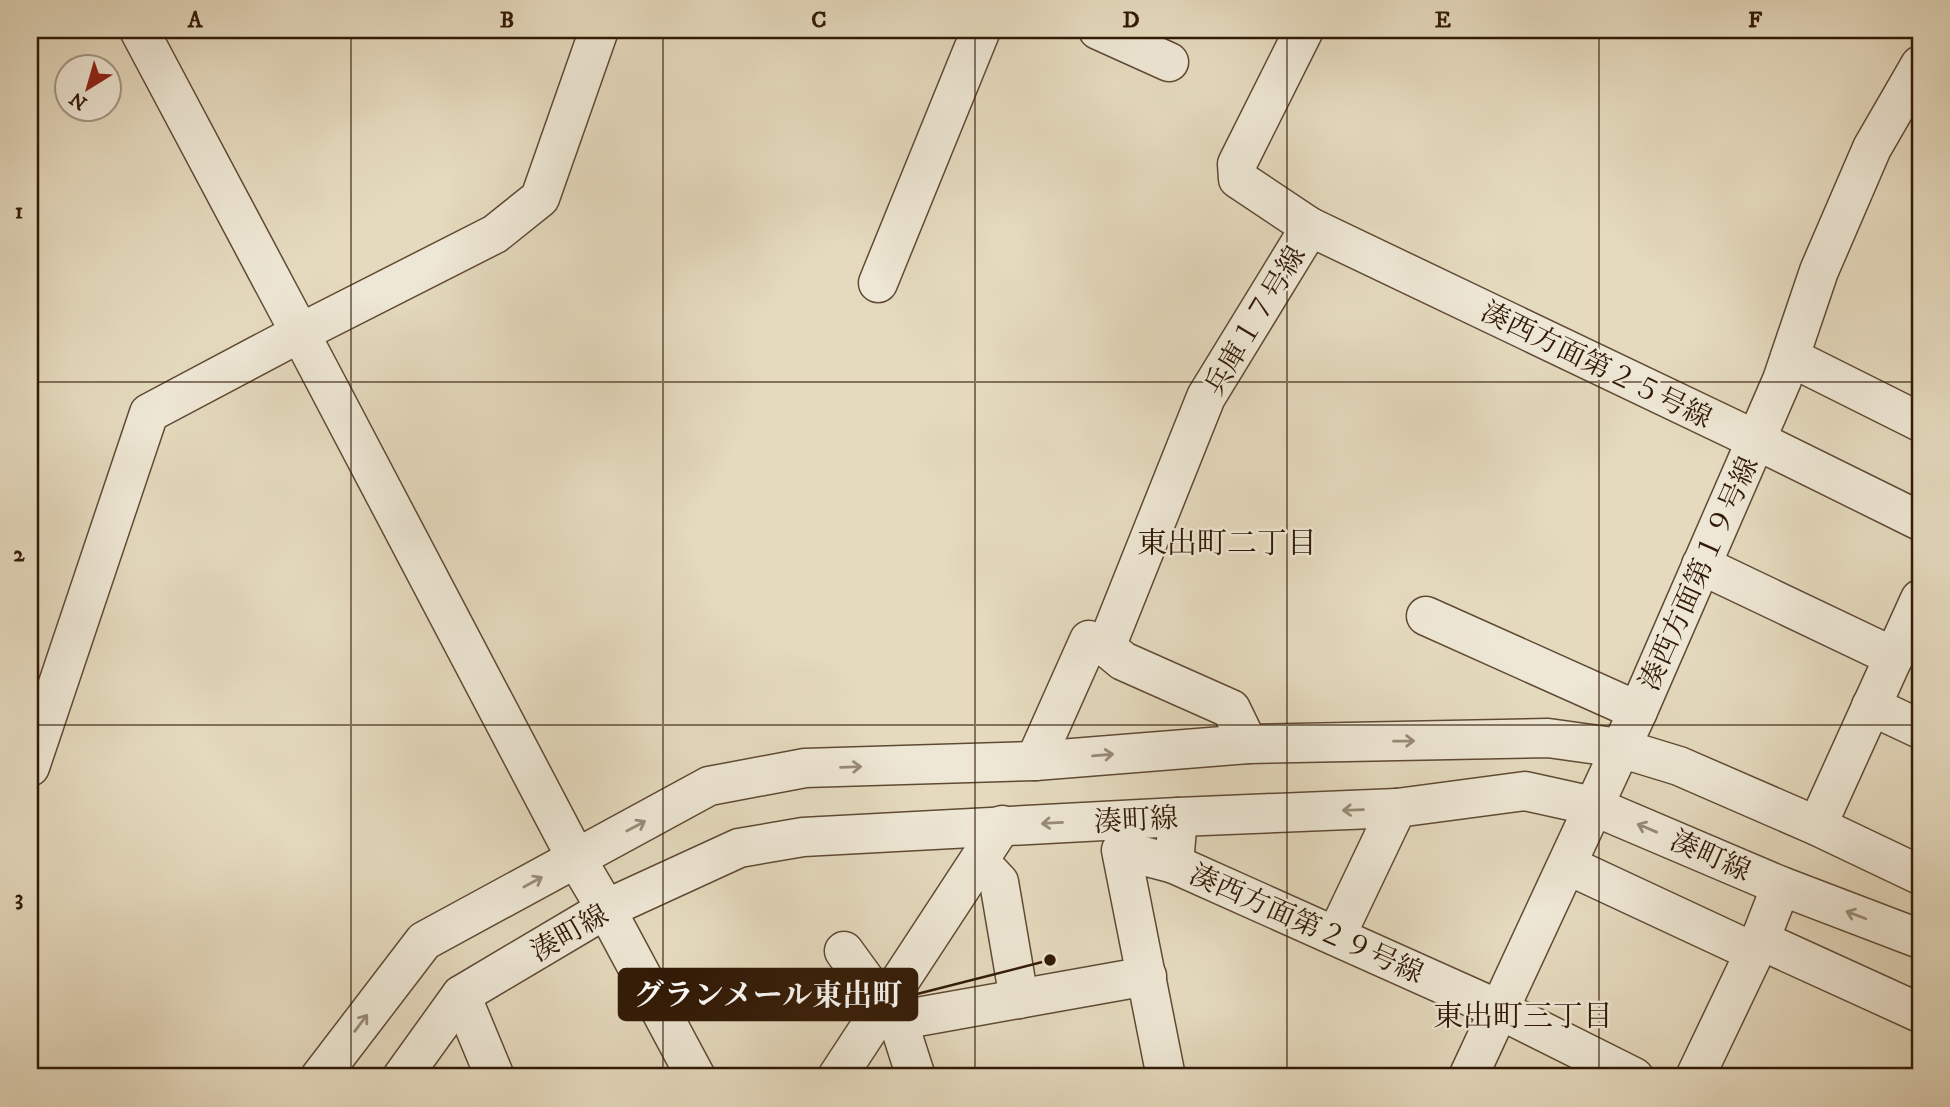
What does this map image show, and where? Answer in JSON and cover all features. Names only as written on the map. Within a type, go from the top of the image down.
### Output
[{"type":"street","points":[[139,30],[576,858],[696,1077]]},
{"type":"street","points":[[30,767],[149,413],[495,234],[540,198],[598,30]]},
{"type":"street","points":[[878,282],[981,30]]},
{"type":"street","points":[[1098,30],[1169,62]]},
{"type":"street","name":"兵庫１７号線","points":[[1106,647],[1206,397],[1310,227],[1238,179],[1237,164],[1304,30]]},
{"type":"street","name":"湊西方面第１９号線","points":[[1468,1077],[1637,711],[1756,440],[1790,357],[1819,271],[1872,148],[1920,65]]},
{"type":"street","name":"湊西方面第２５号線","points":[[1310,227],[1920,521]]},
{"type":"street","points":[[1790,357],[1920,422]]},
{"type":"street","points":[[1701,565],[1894,657]]},
{"type":"street","points":[[1816,826],[1919,607]]},
{"type":"street","points":[[1426,616],[1637,711]]},
{"type":"street","points":[[1035,761],[1089,640],[1106,647],[1123,661],[1231,709],[1248,744]]},
{"type":"street","points":[[1871,706],[1920,729]]},
{"type":"street","name":"湊町線","points":[[320,1077],[424,941],[709,786],[805,768],[1035,761],[1248,744],[1548,738],[1620,748],[1679,766],[1920,875]]},
{"type":"street","name":"湊町線","points":[[1620,748],[1672,782],[1810,842],[1920,894]]},
{"type":"street","name":"湊町線","points":[[402,1077],[461,995],[606,909],[738,848],[803,837],[1002,825],[1397,808],[1525,791],[1593,806],[1781,886],[1920,940]]},
{"type":"street","points":[[1336,936],[1397,808]]},
{"type":"street","name":"湊西方面第２９号線","points":[[1178,817],[1174,864],[1500,1010],[1633,1077]]},
{"type":"street","points":[[837,1077],[892,1016],[1002,825]]},
{"type":"street","points":[[1166,1077],[1121,850],[1174,864]]},
{"type":"street","points":[[980,862],[999,882],[1018,999]]},
{"type":"street","points":[[1567,865],[1743,947],[1758,944],[1773,946],[1920,1013]]},
{"type":"street","points":[[1695,1077],[1758,944],[1781,886]]},
{"type":"street","points":[[844,951],[892,1016],[916,1077]]},
{"type":"street","points":[[892,1016],[905,1019],[1147,976]]},
{"type":"street","points":[[461,995],[495,1077]]},
{"type":"place","name":"グランメール東出町","points":[[1050,960]]},
{"type":"district","name":"東出町二丁目","points":[[1227,543]]},
{"type":"district","name":"東出町三丁目","points":[[1523,1016]]}]
